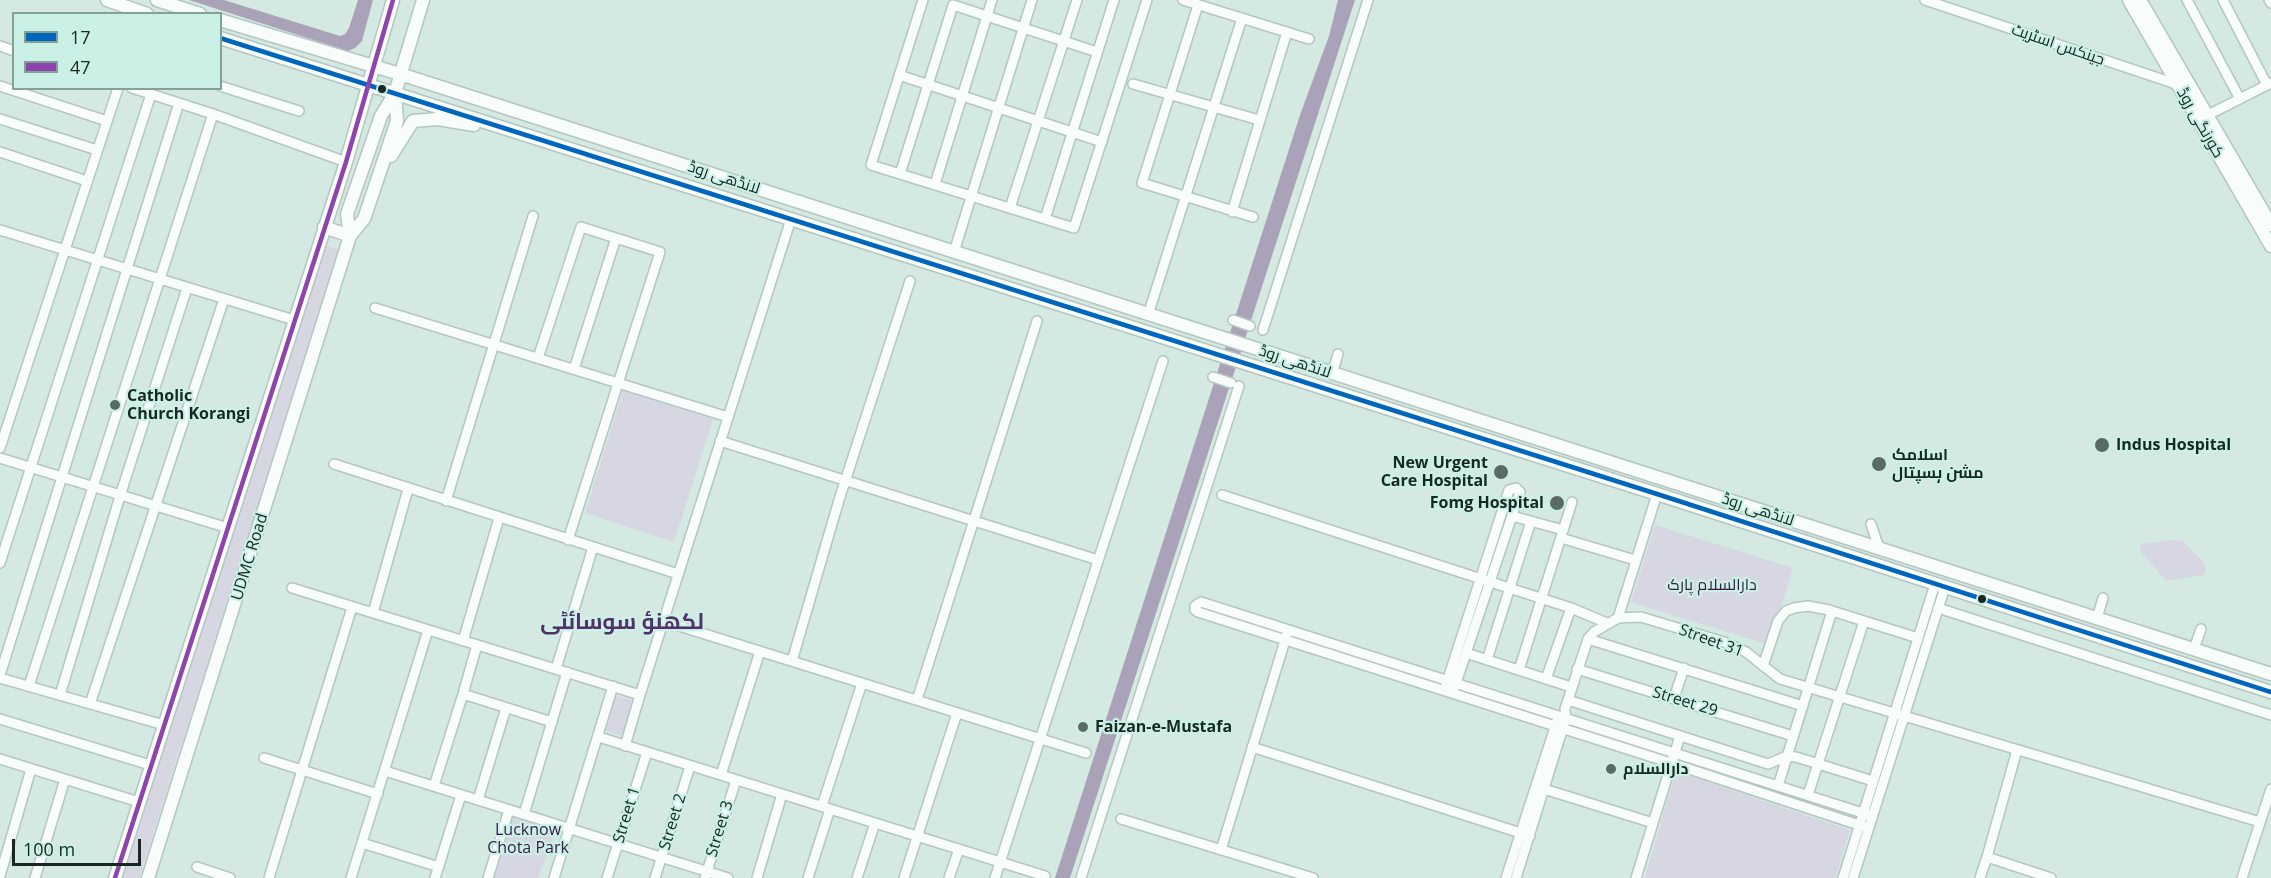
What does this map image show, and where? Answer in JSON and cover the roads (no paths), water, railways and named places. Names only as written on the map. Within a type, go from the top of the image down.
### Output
[{"type":"main road","points":[[107,0],[141,12]]},
{"type":"main road","points":[[156,0],[194,12]]},
{"type":"main road","name":"UDMC Road","points":[[115,878],[346,162],[393,0]]},
{"type":"main road","points":[[350,236],[347,214],[381,116],[394,93],[423,0]]},
{"type":"main road","name":"کورنگی روڈ","points":[[2128,0],[2185,87]]},
{"type":"main road","name":"کورنگی روڈ","points":[[2140,0],[2271,246]]},
{"type":"main road","name":"لانڈھی روڈ","points":[[222,21],[426,82],[2271,674]]},
{"type":"main road","name":"لانڈھی روڈ","points":[[222,39],[1657,494],[2271,692]]},
{"type":"main road","points":[[421,101],[416,90],[426,82]]},
{"type":"main road","points":[[350,236],[364,219],[397,121],[394,93]]},
{"type":"main road","name":"کورنگی روڈ","points":[[2202,118],[2271,225]]},
{"type":"main road","points":[[380,170],[413,121],[438,119],[537,138]]},
{"type":"main road","points":[[324,227],[350,236]]},
{"type":"main road","name":"UDMC Road","points":[[148,878],[350,236]]},
{"type":"street","points":[[922,0],[871,165],[1074,228],[1147,0]]},
{"type":"street","points":[[935,184],[992,0]]},
{"type":"street","points":[[954,252],[1032,0]]},
{"type":"street","points":[[1010,208],[1077,0]]},
{"type":"street","points":[[1045,219],[1114,0]]},
{"type":"street","points":[[1183,0],[1309,39]]},
{"type":"street","name":"جینکس اسٹریٹ","points":[[1925,0],[2185,87]]},
{"type":"street","points":[[2187,0],[2240,99]]},
{"type":"street","points":[[2202,118],[2269,84],[2223,0]]},
{"type":"street","points":[[1263,330],[1364,1]]},
{"type":"street","points":[[1198,4],[1142,183],[1253,217]]},
{"type":"street","points":[[900,174],[953,5],[1097,52]]},
{"type":"street","points":[[1148,315],[1242,18]]},
{"type":"street","points":[[1232,212],[1287,32]]},
{"type":"street","points":[[899,75],[1102,142]]},
{"type":"street","points":[[1133,84],[1259,120]]},
{"type":"street","points":[[222,88],[298,111]]},
{"type":"street","points":[[12,90],[107,121]]},
{"type":"street","points":[[0,448],[116,90]]},
{"type":"street","points":[[138,90],[346,162]]},
{"type":"street","points":[[0,563],[151,94]]},
{"type":"street","points":[[164,724],[0,676],[179,104]]},
{"type":"street","points":[[29,686],[213,114]]},
{"type":"street","points":[[0,119],[97,150]]},
{"type":"street","points":[[0,152],[87,181]]},
{"type":"street","points":[[446,501],[533,216]]},
{"type":"street","points":[[625,746],[791,219]]},
{"type":"street","points":[[538,358],[581,227],[660,252],[568,540]]},
{"type":"street","points":[[0,230],[294,320]]},
{"type":"street","points":[[574,369],[616,238]]},
{"type":"street","points":[[792,661],[845,481],[910,281]]},
{"type":"street","points":[[60,695],[120,496],[187,288]]},
{"type":"street","points":[[90,704],[224,298]]},
{"type":"street","points":[[375,308],[728,417]]},
{"type":"street","points":[[1233,320],[1250,326]]},
{"type":"street","points":[[917,700],[1037,321]]},
{"type":"street","points":[[1332,374],[1338,354]]},
{"type":"street","points":[[995,878],[1163,362]]},
{"type":"street","points":[[1081,878],[1235,385],[1214,377]]},
{"type":"street","points":[[720,441],[1098,560]]},
{"type":"street","points":[[0,458],[228,528]]},
{"type":"street","points":[[334,464],[678,574]]},
{"type":"street","points":[[1513,487],[1520,492],[1466,653],[1450,687],[1480,579],[1509,490],[1513,487]]},
{"type":"street","points":[[373,613],[408,489]]},
{"type":"street","points":[[1618,618],[1657,494]]},
{"type":"street","points":[[1222,495],[1542,598],[1607,623]]},
{"type":"street","points":[[1519,670],[1572,502]]},
{"type":"street","points":[[1512,516],[1635,560]]},
{"type":"street","points":[[463,641],[499,518]]},
{"type":"street","points":[[1487,660],[1531,521]]},
{"type":"street","points":[[1871,524],[1879,548]]},
{"type":"street","points":[[556,669],[593,547]]},
{"type":"street","points":[[1867,815],[1873,781],[1938,608],[1940,585]]},
{"type":"street","points":[[1852,878],[1867,815],[1899,715],[1918,638],[1940,585]]},
{"type":"street","points":[[292,588],[640,694]]},
{"type":"street","points":[[2097,618],[2103,598]]},
{"type":"street","points":[[1864,827],[1559,727],[1450,687],[1288,630],[1201,603],[1195,606],[1198,612],[1286,640],[1450,687],[1680,736],[1768,764],[1788,756],[1873,781]]},
{"type":"street","points":[[1764,666],[1778,621],[1786,611],[1808,606],[1832,611],[1918,638]]},
{"type":"street","points":[[269,878],[352,607]]},
{"type":"street","points":[[1546,679],[1572,608]]},
{"type":"street","points":[[1938,608],[2271,715]]},
{"type":"street","points":[[1778,786],[1832,611]]},
{"type":"street","name":"Street 31","points":[[1587,639],[1607,623],[1618,618],[1641,617],[1724,642],[1746,652],[1780,679],[2260,822]]},
{"type":"street","points":[[663,621],[1086,753]]},
{"type":"street","points":[[1808,795],[1864,621]]},
{"type":"street","points":[[2194,649],[2201,629]]},
{"type":"street","points":[[351,878],[428,630]]},
{"type":"street","points":[[1221,850],[1288,630]]},
{"type":"street","points":[[1516,878],[1525,834],[1587,639],[1803,706]]},
{"type":"street","points":[[434,786],[477,645]]},
{"type":"street","points":[[721,775],[760,651]]},
{"type":"street","points":[[1466,653],[1571,687]]},
{"type":"street","points":[[1674,698],[1684,668]]},
{"type":"street","name":"Street 29","points":[[1577,669],[1793,736]]},
{"type":"street","points":[[524,814],[567,672]]},
{"type":"street","points":[[808,878],[862,683]]},
{"type":"street","points":[[554,878],[614,686]]},
{"type":"street","points":[[463,694],[552,722]]},
{"type":"street","points":[[478,800],[506,708]]},
{"type":"street","points":[[1564,711],[1674,753],[1867,815]]},
{"type":"street","points":[[904,878],[957,712]]},
{"type":"street","points":[[0,719],[150,765]]},
{"type":"street","points":[[1506,878],[1544,789],[1559,727]]},
{"type":"street","points":[[1636,878],[1680,736]]},
{"type":"street","points":[[598,737],[1045,876]]},
{"type":"street","points":[[1252,747],[1525,834]]},
{"type":"street","points":[[1980,878],[2018,750]]},
{"type":"street","name":"Street 1","points":[[607,878],[647,752]]},
{"type":"street","points":[[264,758],[378,794]]},
{"type":"street","points":[[0,760],[139,802]]},
{"type":"street","name":"Street 2","points":[[655,878],[690,766]]},
{"type":"street","points":[[0,876],[32,769]]},
{"type":"street","points":[[385,771],[662,857],[706,875],[728,878]]},
{"type":"street","points":[[35,878],[65,779]]},
{"type":"street","name":"Street 3","points":[[706,875],[736,780]]},
{"type":"street","points":[[1544,789],[1653,823]]},
{"type":"street","points":[[2242,878],[2271,789]]},
{"type":"street","points":[[757,878],[782,794]]},
{"type":"street","points":[[435,878],[461,795]]},
{"type":"street","points":[[488,878],[509,810]]},
{"type":"street","points":[[1121,819],[1313,878]]},
{"type":"street","points":[[857,878],[875,823]]},
{"type":"street","points":[[1843,878],[1864,827]]},
{"type":"street","points":[[362,843],[439,867]]},
{"type":"street","points":[[949,878],[959,849]]},
{"type":"street","points":[[1987,857],[2051,878]]},
{"type":"street","points":[[197,867],[230,878]]},
{"type":"place","name":"Catholic Church Korangi","points":[[115,405]]},
{"type":"place","name":"Indus Hospital","points":[[2102,445]]},
{"type":"place","name":"اسلامک مشن ہسپتال","points":[[1879,464]]},
{"type":"place","name":"New Urgent Care Hospital","points":[[1501,472]]},
{"type":"place","name":"Fomg Hospital","points":[[1557,503]]},
{"type":"place","name":"Faizan-e-Mustafa","points":[[1083,727]]},
{"type":"place","name":"دارالسلام","points":[[1611,769]]},
{"type":"district","name":"لکھنؤ سوسائٹی","points":[[622,623]]},
{"type":"park label","name":"دارالسلام پارک","points":[[1712,585]]},
{"type":"park label","name":"Lucknow Chota Park","points":[[528,839]]}]
